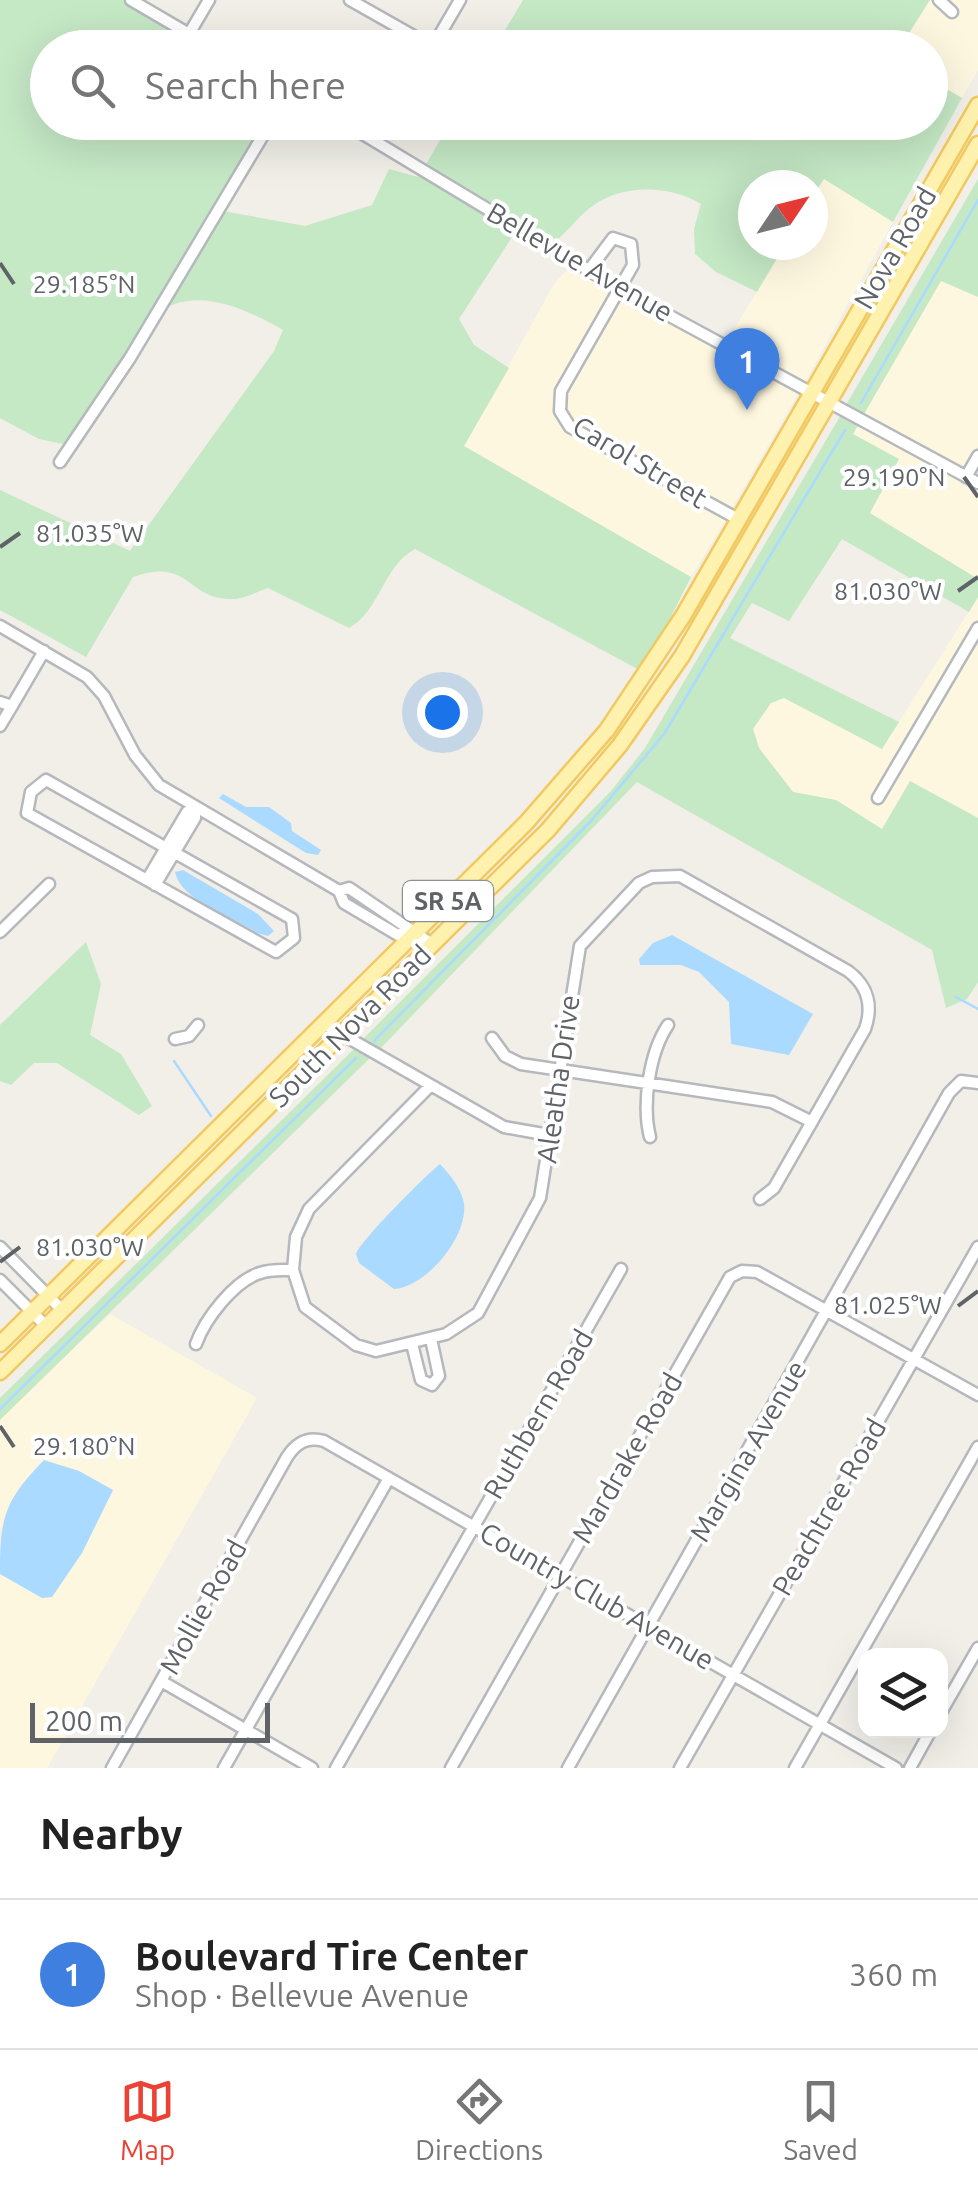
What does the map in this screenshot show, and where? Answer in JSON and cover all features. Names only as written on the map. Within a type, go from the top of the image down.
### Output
[{"type":"main road","name":"Nova Road","points":[[812,392],[978,105]]},
{"type":"main road","name":"Nova Road","points":[[829,401],[978,144]]},
{"type":"main road","name":"South Nova Road","points":[[0,1344],[580,764],[666,645],[812,392]]},
{"type":"main road","name":"South Nova Road","points":[[0,1372],[433,944],[595,777],[682,656],[829,401]]},
{"type":"street","points":[[131,0],[183,30]]},
{"type":"street","points":[[192,30],[209,0]]},
{"type":"street","points":[[350,0],[402,30]]},
{"type":"street","points":[[442,30],[460,0]]},
{"type":"street","points":[[939,0],[952,12]]},
{"type":"street","points":[[60,462],[130,358],[260,140]]},
{"type":"street","name":"Bellevue Avenue","points":[[373,140],[620,289],[978,484]]},
{"type":"street","name":"Carol Street","points":[[590,270],[613,238],[628,240],[635,258],[561,391],[560,411],[570,427],[738,520]]},
{"type":"street","points":[[966,477],[978,456]]},
{"type":"street","points":[[0,626],[87,677],[104,696],[135,755],[159,784],[338,892],[349,888],[433,944]]},
{"type":"street","points":[[878,798],[978,628]]},
{"type":"street","points":[[0,726],[6,704],[44,650]]},
{"type":"street","points":[[580,764],[595,777]]},
{"type":"street","points":[[46,780],[170,849],[292,919],[294,938],[276,952],[151,883],[27,813],[31,792],[46,780]]},
{"type":"street","points":[[151,883],[186,812],[195,808]]},
{"type":"street","name":"Aleatha Drive","points":[[293,1270],[305,1307],[356,1345],[376,1351],[431,1338],[472,1320],[534,1214],[576,958],[584,940],[639,883],[673,875],[848,971],[862,985],[869,1007],[865,1029],[774,1188],[760,1199]]},
{"type":"street","points":[[0,932],[49,884]]},
{"type":"street","points":[[324,1024],[504,1127],[549,1136]]},
{"type":"street","points":[[176,1039],[189,1036],[198,1025]]},
{"type":"street","points":[[650,1137],[646,1118],[650,1084],[659,1038],[668,1025]]},
{"type":"street","points":[[492,1038],[512,1060],[559,1071],[782,1104],[812,1122]]},
{"type":"street","name":"Margina Avenue","points":[[568,1768],[958,1082],[978,1082]]},
{"type":"street","points":[[196,1344],[206,1320],[248,1280],[263,1272],[293,1270],[304,1215],[430,1086]]},
{"type":"street","points":[[184,1162],[198,1176]]},
{"type":"street","points":[[0,1247],[62,1310]]},
{"type":"street","name":"Peachtree Road","points":[[680,1768],[978,1247]]},
{"type":"street","name":"Ruthbern Road","points":[[336,1768],[620,1269]]},
{"type":"street","name":"Mardrake Road","points":[[451,1768],[730,1277],[742,1271],[758,1272],[829,1309]]},
{"type":"street","points":[[0,1280],[46,1326]]},
{"type":"street","points":[[829,1309],[978,1395]]},
{"type":"street","points":[[412,1344],[422,1380],[432,1384],[439,1376],[431,1338]]},
{"type":"street","name":"Country Club Avenue","points":[[295,1446],[318,1439],[896,1768]]},
{"type":"street","name":"Mollie Road","points":[[112,1768],[295,1446]]},
{"type":"street","points":[[795,1768],[978,1447]]},
{"type":"street","points":[[224,1768],[389,1478]]},
{"type":"street","points":[[948,1700],[978,1648]]},
{"type":"street","points":[[161,1682],[312,1768]]},
{"type":"street","points":[[910,1768],[927,1738]]},
{"type":"shaded area","points":[[930,0],[953,18],[958,10],[944,0],[978,0],[978,70],[962,98],[948,90],[948,30],[911,30]]},
{"type":"shaded area","points":[[828,181],[893,222],[805,382],[727,341],[776,260],[828,260]]},
{"type":"shaded area","points":[[567,270],[586,274],[614,292],[557,389],[556,414],[727,518],[691,577],[464,446],[554,284]]},
{"type":"shaded area","points":[[941,280],[978,297],[978,447],[964,471],[864,414]]},
{"type":"shaded area","points":[[621,296],[800,390],[731,510],[573,424],[565,409],[565,392]]},
{"type":"shaded area","points":[[860,422],[978,489],[978,579],[870,513],[853,434]]},
{"type":"shaded area","points":[[978,597],[978,620],[873,800],[880,803],[978,637],[978,818],[910,781],[882,829],[836,800],[793,792],[759,748],[753,729],[771,703],[784,698],[882,749]]},
{"type":"shaded area","points":[[110,1314],[257,1398],[47,1768],[0,1768],[0,1574],[42,1598],[52,1597],[82,1553],[113,1490],[79,1471],[61,1467],[0,1529],[0,1420]]},
{"type":"green space","points":[[0,0],[122,0],[172,30],[30,30],[30,140],[254,140],[126,356],[63,444],[39,439],[0,418]]},
{"type":"green space","points":[[523,0],[930,0],[911,30],[505,30]]},
{"type":"green space","points":[[948,90],[962,98],[948,123]]},
{"type":"green space","points":[[440,140],[939,140],[893,222],[828,181],[828,170],[738,170],[738,260],[776,260],[757,292],[716,272],[695,254],[694,229],[701,204],[676,193],[619,193],[589,208],[559,238],[547,239],[425,166]]},
{"type":"green space","points":[[389,169],[418,177],[420,173],[516,231],[459,319],[474,345],[509,368],[464,446],[691,577],[643,672],[415,549],[395,566],[368,611],[349,628],[268,588],[239,598],[215,597],[166,572],[133,577],[86,657],[0,610],[0,490],[130,551],[274,351],[283,330],[241,309],[194,300],[164,309],[223,211],[305,226],[372,205]]},
{"type":"green space","points":[[978,179],[978,297],[941,281],[864,414],[846,405]]},
{"type":"green space","points":[[842,413],[860,422],[853,434],[899,459],[870,513],[978,579],[978,597],[969,612],[842,539],[789,621],[752,603],[730,638],[899,722],[882,749],[784,698],[771,703],[753,729],[759,748],[793,792],[836,800],[882,829],[910,781],[978,818],[978,982],[967,999],[946,1008],[932,950],[637,782],[378,1051],[361,1041],[611,791],[645,748]]},
{"type":"green space","points":[[86,942],[101,984],[90,1035],[121,1054],[152,1106],[139,1115],[57,1063],[34,1063],[11,1085],[0,1081],[0,1025]]},
{"type":"green space","points":[[355,1048],[371,1057],[0,1420],[0,1398]]},
{"type":"water","points":[[223,794],[246,807],[269,807],[291,823],[292,831],[321,850],[318,855],[306,853],[219,798]]},
{"type":"water","points":[[183,870],[258,914],[274,931],[268,936],[257,933],[198,900],[179,882],[175,872]]},
{"type":"water","points":[[672,935],[813,1014],[789,1055],[731,1044],[729,1002],[699,972],[681,965],[640,965],[639,959],[653,943]]},
{"type":"water","points":[[440,1164],[463,1198],[459,1231],[431,1270],[419,1280],[394,1289],[359,1263],[356,1254],[381,1222]]},
{"type":"water","points":[[44,1460],[79,1471],[113,1490],[82,1553],[52,1597],[42,1598],[0,1574],[0,1555],[3,1524],[12,1499]]},
{"type":"waterway","points":[[861,403],[978,200]]},
{"type":"waterway","points":[[374,1041],[591,821],[664,734],[845,430]]},
{"type":"waterway","points":[[956,997],[978,1009]]},
{"type":"waterway","points":[[0,1409],[356,1058]]},
{"type":"waterway","points":[[174,1061],[211,1116]]},
{"type":"place","name":"Boulevard Tire Center","points":[[747,410]]}]
